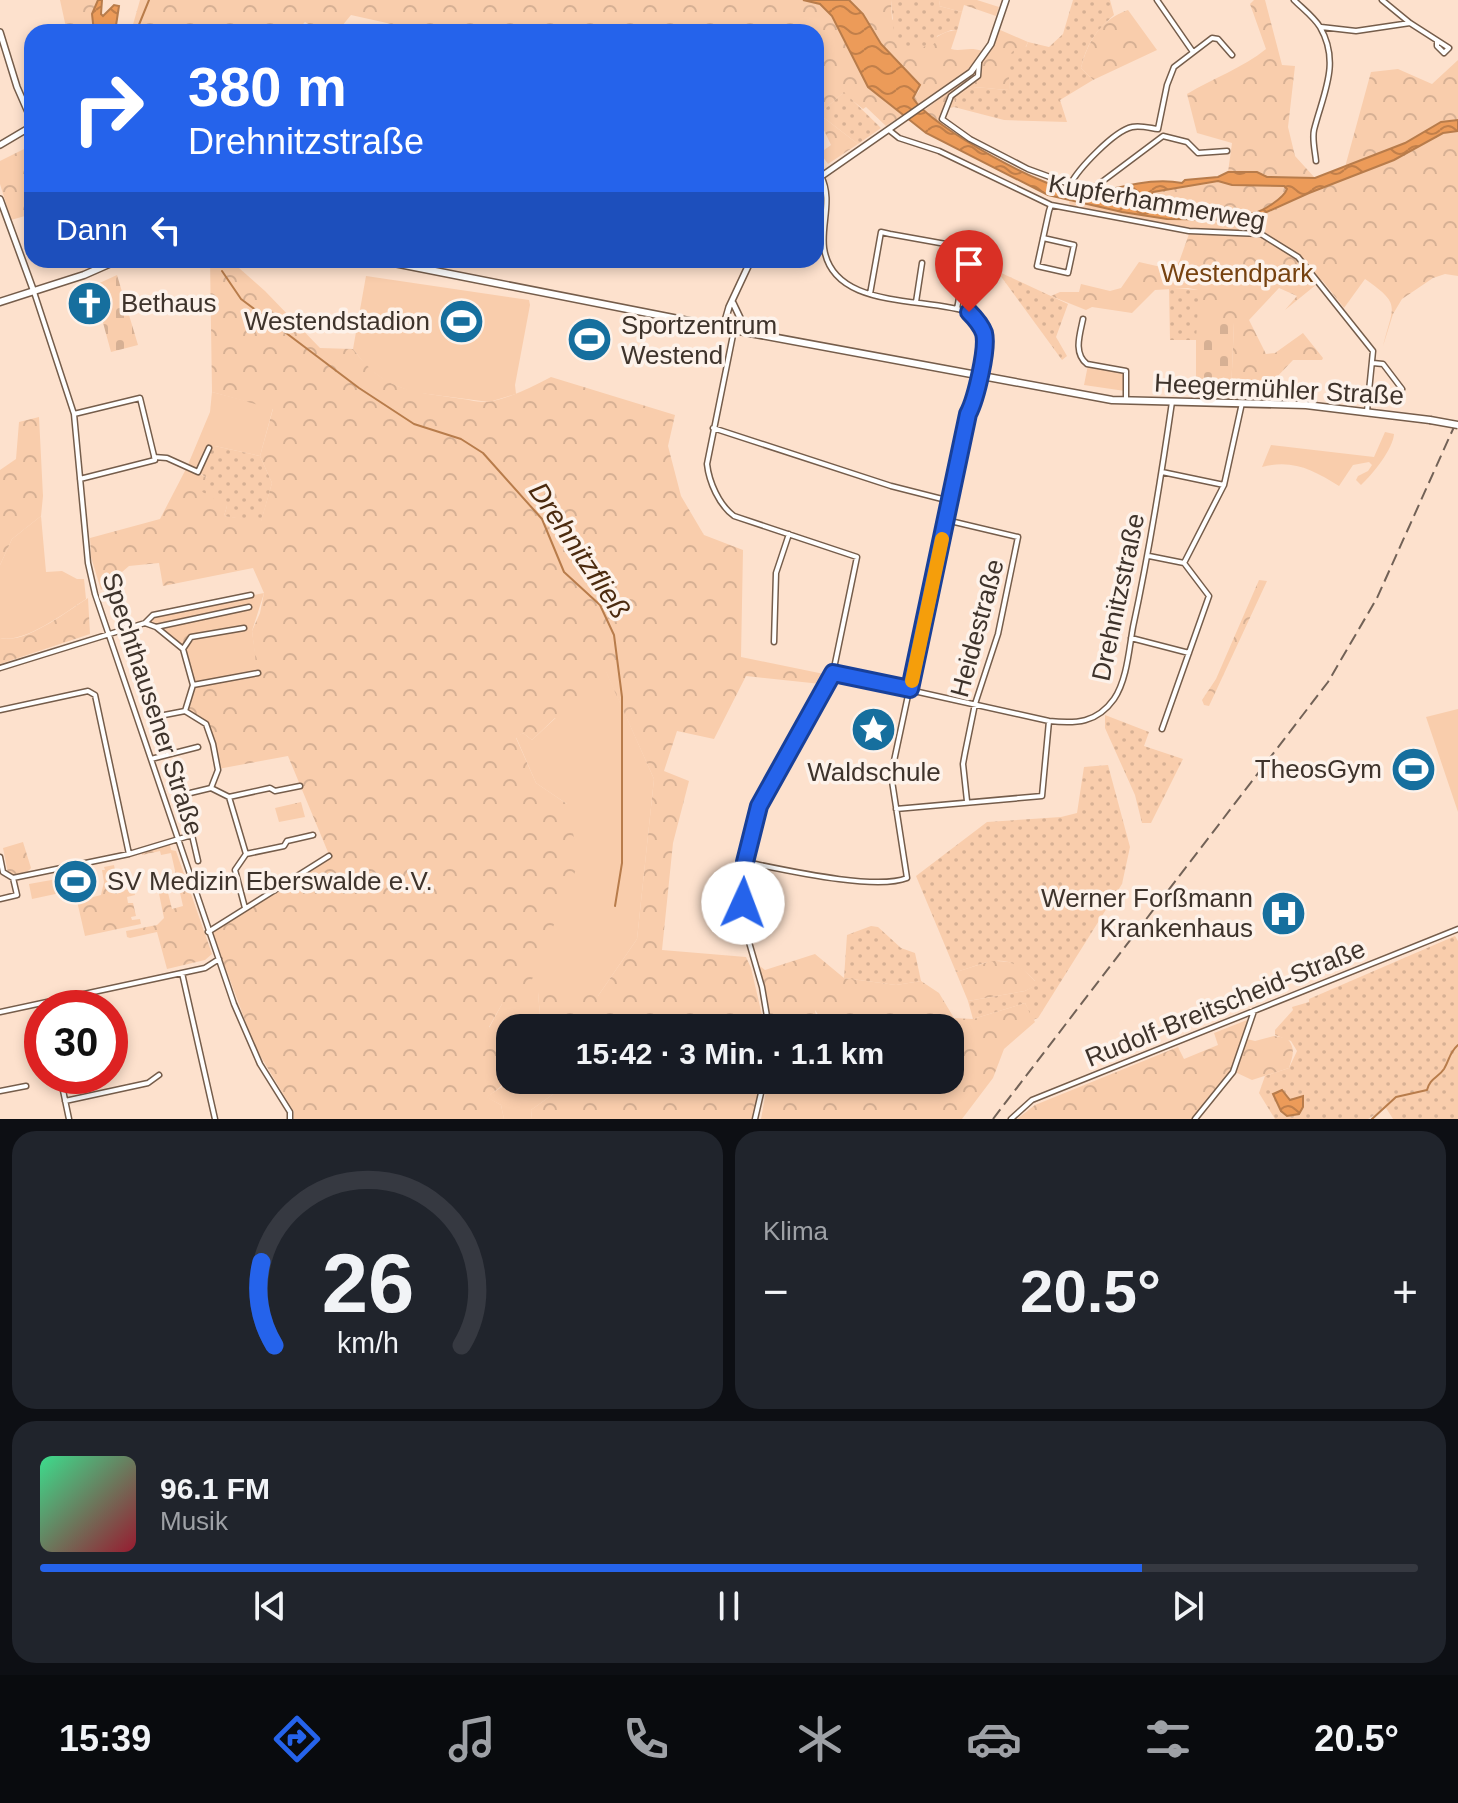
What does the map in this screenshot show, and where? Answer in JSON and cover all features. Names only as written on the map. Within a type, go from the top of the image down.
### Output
[{"type":"main road","points":[[824,174],[979,63],[991,44],[1006,0]]},
{"type":"main road","points":[[0,32],[24,102]]},
{"type":"main road","points":[[0,145],[24,130]]},
{"type":"main road","points":[[0,199],[24,265]]},
{"type":"main road","points":[[25,268],[34,292]]},
{"type":"main road","points":[[0,302],[97,268]]},
{"type":"main road","name":"Heegermühler Straße","points":[[419,268],[979,376],[1126,400],[1367,411],[1458,425]]},
{"type":"main road","points":[[723,328],[729,307],[748,268]]},
{"type":"main road","points":[[733,303],[743,322],[743,331]]},
{"type":"street","points":[[1157,0],[1193,52]]},
{"type":"street","points":[[1294,0],[1320,27],[1329,52],[1329,87],[1313,133],[1316,161]]},
{"type":"street","points":[[1382,0],[1437,41]]},
{"type":"street","points":[[1320,27],[1356,31],[1410,23]]},
{"type":"street","points":[[1158,129],[1174,67],[1214,38],[1232,55]]},
{"type":"street","points":[[979,63],[978,76],[951,96],[942,115],[944,123],[1028,169],[1080,188],[1095,187],[1163,136]]},
{"type":"street","points":[[1070,185],[1074,176],[1100,150],[1124,130],[1135,126],[1158,129],[1163,136],[1187,142],[1198,153],[1227,151]]},
{"type":"street","name":"Kupferhammerweg","points":[[889,130],[899,138],[939,151],[1051,205],[1200,232],[1242,232],[1267,237],[1291,251],[1306,266],[1373,351],[1373,363],[1383,364],[1402,389]]},
{"type":"street","points":[[745,862],[835,879],[898,882],[907,878],[893,770],[950,501],[979,376],[984,368],[985,334],[971,313],[870,294],[844,283],[830,267],[824,242],[827,189],[824,185]]},
{"type":"street","points":[[1043,238],[1074,245],[1068,273],[1037,266],[1043,238],[1051,205]]},
{"type":"street","points":[[870,294],[881,232],[968,248],[957,309]]},
{"type":"street","points":[[916,302],[922,263]]},
{"type":"street","name":"Spechthausener Straße","points":[[34,292],[62,369],[74,414],[88,563],[109,633],[208,932],[253,1050],[290,1112],[290,1119]]},
{"type":"street","name":"Heegermühler Straße","points":[[1083,319],[1079,343],[1081,360],[1087,364],[1126,371],[1126,400]]},
{"type":"street","points":[[734,330],[707,464],[708,473],[723,504],[734,516],[857,557],[833,673],[759,806],[745,862],[742,881],[744,925],[767,1014]]},
{"type":"street","points":[[1367,411],[1373,363]]},
{"type":"street","points":[[74,414],[140,398],[155,459]]},
{"type":"street","name":"Drehnitzstraße","points":[[833,673],[1049,721],[1080,722],[1096,716],[1118,693],[1149,556],[1172,402]]},
{"type":"street","points":[[1184,563],[1224,485],[1242,403]]},
{"type":"street","points":[[713,428],[891,486],[950,501]]},
{"type":"street","points":[[80,479],[167,458],[198,472],[209,448]]},
{"type":"street","points":[[1162,472],[1224,485]]},
{"type":"street","name":"Heidestraße","points":[[946,520],[1018,537],[998,634],[975,704],[963,764],[967,801]]},
{"type":"street","points":[[774,642],[776,573],[789,534]]},
{"type":"street","points":[[1149,556],[1184,563],[1209,596],[1162,729]]},
{"type":"street","points":[[0,668],[145,623],[153,615],[251,595]]},
{"type":"street","points":[[236,598],[239,610]]},
{"type":"street","points":[[156,627],[249,607]]},
{"type":"street","points":[[145,623],[156,627],[183,649],[193,685],[185,711]]},
{"type":"street","points":[[183,649],[191,637],[244,628]]},
{"type":"street","points":[[1131,638],[1189,653]]},
{"type":"street","points":[[193,685],[258,673]]},
{"type":"street","points":[[0,710],[88,691],[95,695],[129,854]]},
{"type":"street","points":[[163,755],[154,717],[185,711],[206,724],[218,770],[211,788]]},
{"type":"street","points":[[896,809],[1042,796],[1049,721]]},
{"type":"street","points":[[151,759],[198,747]]},
{"type":"street","points":[[198,861],[182,795],[211,788],[229,797],[270,788],[275,791],[300,786]]},
{"type":"street","points":[[229,797],[246,854]]},
{"type":"street","points":[[0,857],[3,872],[13,878],[129,854],[192,835]]},
{"type":"street","points":[[245,908],[235,870],[246,854],[284,846],[287,841],[313,835]]},
{"type":"street","points":[[208,932],[329,856]]},
{"type":"street","points":[[0,899],[17,895],[13,878]]},
{"type":"street","name":"Rudolf-Breitscheid-Straße","points":[[1011,1119],[1032,1100],[1458,929]]},
{"type":"street","points":[[109,990],[205,968],[219,959]]},
{"type":"street","points":[[182,973],[215,1119]]},
{"type":"street","points":[[0,1012],[24,1008]]},
{"type":"street","points":[[1195,1119],[1233,1072],[1254,1011]]},
{"type":"street","points":[[65,1101],[148,1083],[159,1075]]},
{"type":"street","points":[[0,1091],[24,1086]]},
{"type":"street","points":[[64,1094],[69,1119]]},
{"type":"street","points":[[755,1119],[761,1094]]},
{"type":"green space","points":[[60,0],[98,0],[92,14],[93,24],[65,24]]},
{"type":"green space","points":[[140,0],[803,0],[820,4],[832,16],[868,87],[903,115],[886,126],[866,107],[863,109],[843,93],[824,110],[824,24],[391,24],[351,15],[344,24],[133,24]]},
{"type":"green space","points":[[849,0],[891,0],[892,19],[916,46],[946,32],[957,31],[951,49],[982,51],[967,71],[917,105],[913,98],[920,85],[881,44],[863,14]]},
{"type":"green space","points":[[891,0],[940,0],[939,6],[962,12],[957,31],[951,30],[937,36],[931,46],[906,51],[895,43]]},
{"type":"green space","points":[[940,0],[977,0],[999,7],[996,16],[964,5],[962,12],[939,6]]},
{"type":"green space","points":[[1073,0],[1110,0],[1114,15],[1093,38],[1083,60],[1081,68],[1093,80],[1060,100],[1067,122],[1004,120],[954,107],[963,92],[969,89],[1009,90],[1008,62],[1013,51],[1026,47],[1028,42],[1049,47],[1063,34]]},
{"type":"green space","points":[[1254,0],[1265,0],[1282,65],[1295,66],[1288,127],[1295,156],[1315,178],[1228,172],[1232,143],[1197,133],[1187,94],[1266,49],[1250,4]]},
{"type":"green space","points":[[1128,10],[1157,50],[1093,80],[1081,68],[1087,49],[1110,19]]},
{"type":"green space","points":[[998,29],[1028,42],[1010,80],[1009,90],[976,88],[963,92],[954,107],[946,109],[945,128],[923,111],[977,66],[993,43]]},
{"type":"green space","points":[[1458,60],[1458,120],[1440,122],[1405,143],[1345,167],[1371,72],[1398,69],[1432,84]]},
{"type":"green space","points":[[844,92],[881,128],[858,144],[824,118],[824,110]]},
{"type":"green space","points":[[824,118],[858,144],[828,164],[824,150],[831,145],[824,130]]},
{"type":"green space","name":"Westendpark","points":[[1458,131],[1458,276],[1445,274],[1433,278],[1402,299],[1393,314],[1383,346],[1392,307],[1385,295],[1365,279],[1344,308],[1322,280],[1285,310],[1297,296],[1279,288],[1249,320],[1266,354],[1275,353],[1303,333],[1323,358],[1293,360],[1274,380],[1271,395],[1231,393],[1234,323],[1196,323],[1198,290],[1155,290],[1132,313],[1092,307],[1086,310],[1051,296],[1060,292],[1079,292],[1081,284],[1110,291],[1121,288],[1139,262],[1170,269],[1179,262],[1189,234],[1244,232],[1244,221],[1394,160],[1443,133]]},
{"type":"green space","points":[[24,149],[24,216],[11,220],[0,184],[0,161]]},
{"type":"green space","points":[[1218,181],[1232,185],[1284,186],[1287,189],[1286,195],[1257,213],[1195,213],[1148,204],[1147,200],[1153,192]]},
{"type":"green space","points":[[1069,201],[1167,219],[1239,221],[1240,232],[1200,232],[1076,211]]},
{"type":"green space","points":[[210,268],[239,268],[320,348],[353,349],[375,373],[410,390],[489,402],[516,394],[551,377],[675,415],[668,446],[681,496],[704,535],[743,550],[741,657],[824,674],[821,684],[746,676],[714,739],[677,731],[664,771],[689,781],[673,843],[662,950],[746,957],[762,1014],[540,1014],[538,992],[572,984],[598,996],[637,939],[654,779],[606,672],[574,718],[555,718],[532,740],[523,733],[516,738],[536,783],[567,804],[579,862],[523,1002],[502,1004],[489,1027],[496,1033],[496,1090],[487,1097],[501,1105],[504,1119],[294,1119],[294,1112],[255,1047],[212,932],[330,857],[288,756],[218,769],[208,723],[188,709],[193,685],[257,672],[252,631],[264,593],[253,568],[163,586],[159,563],[129,566],[101,590],[91,557],[90,538],[160,519],[187,467],[207,478],[227,506],[224,516],[261,521],[272,483],[260,456],[273,409],[212,392]]},
{"type":"green space","points":[[997,271],[1068,304],[1056,337],[1067,356],[1062,360]]},
{"type":"green space","points":[[117,275],[138,345],[111,352],[93,286]]},
{"type":"green space","points":[[366,276],[529,300],[516,394],[489,402],[412,392],[387,382],[368,368],[353,349]]},
{"type":"green space","points":[[1169,288],[1199,290],[1196,340],[1170,340]]},
{"type":"green space","points":[[1234,322],[1231,393],[1196,393],[1196,323]]},
{"type":"green space","points":[[1088,365],[1125,373],[1125,391],[1084,385]]},
{"type":"green space","points":[[212,392],[273,408],[260,456],[215,446],[198,472],[187,467],[210,412]]},
{"type":"green space","points":[[39,417],[43,496],[41,516],[12,539],[0,565],[0,470],[16,459],[19,422]]},
{"type":"green space","points":[[1385,432],[1394,434],[1390,447],[1361,485],[1356,480],[1368,471],[1372,465],[1369,462],[1353,465],[1339,486],[1293,465],[1262,467],[1271,445],[1374,457]]},
{"type":"green space","points":[[215,446],[260,456],[272,483],[261,522],[224,516],[227,506],[199,490],[207,478],[198,472],[209,448]]},
{"type":"green space","points":[[41,516],[46,572],[62,571],[84,579],[86,599],[32,632],[10,639],[0,638],[0,565],[12,539]]},
{"type":"green space","points":[[1259,580],[1267,581],[1209,706],[1204,705],[1202,700],[1216,679]]},
{"type":"green space","points":[[264,593],[252,631],[258,673],[193,685],[183,649],[156,627],[145,623],[153,615]]},
{"type":"green space","points":[[88,598],[90,634],[0,664],[0,638],[21,637],[33,632]]},
{"type":"green space","points":[[197,618],[201,635],[191,637],[183,649],[156,627]]},
{"type":"green space","points":[[606,671],[654,779],[637,939],[598,996],[538,992],[540,1014],[497,1014],[567,804],[536,783],[516,737],[523,733],[532,740]]},
{"type":"green space","points":[[1458,709],[1458,812],[1426,717]]},
{"type":"green space","points":[[1105,715],[1149,732],[1144,746],[1183,759],[1151,823],[1142,823],[1135,795],[1105,728]]},
{"type":"green space","points":[[1108,765],[1130,847],[1122,884],[1038,1018],[1033,1020],[1025,1003],[973,1019],[968,1001],[1025,991],[1034,986],[1035,981],[1025,971],[1007,962],[989,962],[956,972],[916,876],[987,822],[1077,813],[1084,767]]},
{"type":"green space","points":[[301,802],[305,817],[279,822],[275,808]]},
{"type":"green space","points":[[23,842],[31,868],[21,874],[8,873],[3,848]]},
{"type":"green space","points":[[170,845],[171,850],[176,851],[212,954],[205,960],[167,969],[157,932],[130,938],[126,931],[157,925],[164,918],[156,879],[164,877],[172,909],[183,906],[171,853],[161,855],[160,851],[142,855],[141,852]]},
{"type":"green space","points":[[114,865],[119,889],[134,890],[135,895],[127,897],[128,903],[133,903],[136,916],[131,917],[132,920],[140,919],[141,924],[85,936],[77,901],[101,895],[104,882],[102,870]]},
{"type":"green space","points":[[57,879],[60,893],[32,899],[29,884]]},
{"type":"green space","points":[[871,926],[878,927],[901,948],[915,953],[921,981],[896,985],[844,978],[847,935]]},
{"type":"green space","points":[[1455,936],[1458,941],[1458,1119],[1393,1119],[1386,1108],[1368,1119],[1275,1119],[1259,1093],[1265,1076],[1289,1068],[1297,1051],[1291,1041],[1275,1035],[1275,1030],[1293,1010],[1292,1007]]},
{"type":"green space","points":[[815,954],[844,978],[896,985],[921,981],[939,993],[952,1014],[818,1014],[815,1010],[816,1014],[770,1014],[765,985],[757,964],[765,970]]},
{"type":"green space","points":[[991,961],[1016,964],[1035,981],[1035,986],[1025,991],[968,1001],[956,972]]},
{"type":"green space","points":[[1025,1003],[1035,1022],[1004,1049],[993,1078],[962,1119],[761,1119],[765,1094],[964,1094],[964,1019],[973,1019]]},
{"type":"green space","points":[[496,1015],[496,1034],[489,1028]]},
{"type":"green space","points":[[1247,1020],[1237,1061],[1195,1119],[1017,1119],[1035,1105],[1178,1047],[1184,1059],[1218,1045],[1214,1033]]},
{"type":"green space","points":[[1274,1036],[1287,1038],[1292,1046],[1289,1068],[1252,1080],[1235,1072],[1247,1039],[1255,1041]]},
{"type":"green space","points":[[496,1091],[496,1094],[553,1094],[531,1110],[532,1119],[504,1119],[501,1105],[486,1097]]},
{"type":"green space","points":[[553,1094],[757,1094],[753,1119],[532,1119],[531,1110]]},
{"type":"water","points":[[98,0],[102,0],[103,16],[114,5],[119,6],[116,24],[93,24],[92,14]]},
{"type":"water","points":[[803,0],[849,0],[863,14],[881,44],[920,85],[913,98],[942,125],[1020,171],[1068,190],[1084,193],[1157,181],[1182,183],[1185,180],[1218,177],[1228,172],[1315,178],[1405,143],[1441,122],[1458,120],[1458,131],[1443,133],[1394,160],[1249,220],[1167,219],[1122,212],[1048,195],[926,133],[868,87],[832,16],[820,4]],"holes":[[[1218,181],[1232,185],[1284,186],[1287,189],[1272,204],[1253,213],[1200,212],[1147,203],[1153,192]]]},
{"type":"water","points":[[1282,1090],[1290,1100],[1303,1096],[1299,1114],[1287,1116],[1281,1111],[1273,1094]]},
{"type":"waterway","name":"Drehnitzfließ","points":[[139,24],[149,0]]},
{"type":"waterway","name":"Drehnitzfließ","points":[[222,271],[241,299],[359,388],[414,424],[461,439],[483,453],[542,519],[564,572],[600,605],[614,635],[622,697],[622,863],[615,906]]},
{"type":"waterway","points":[[1372,1119],[1396,1097],[1427,1090],[1458,1045]]},
{"type":"railway","points":[[993,1119],[1328,682],[1377,598],[1458,418]]},
{"type":"slow traffic","points":[[912,681],[942,539]]},
{"type":"place","name":"Bethaus","points":[[90,303]]},
{"type":"place","name":"Westendstadion","points":[[461,321]]},
{"type":"place","name":"Sportzentrum Westend","points":[[590,340]]},
{"type":"place","name":"Waldschule","points":[[874,729]]},
{"type":"place","name":"TheosGym","points":[[1413,769]]},
{"type":"place","name":"SV Medizin Eberswalde e.V.","points":[[76,881]]},
{"type":"place","name":"Werner Forßmann Krankenhaus","points":[[1284,913]]},
{"type":"route","points":[[743,903],[745,862],[759,806],[833,673],[910,689],[968,414],[984,368],[982,351],[985,334],[969,312]]}]
